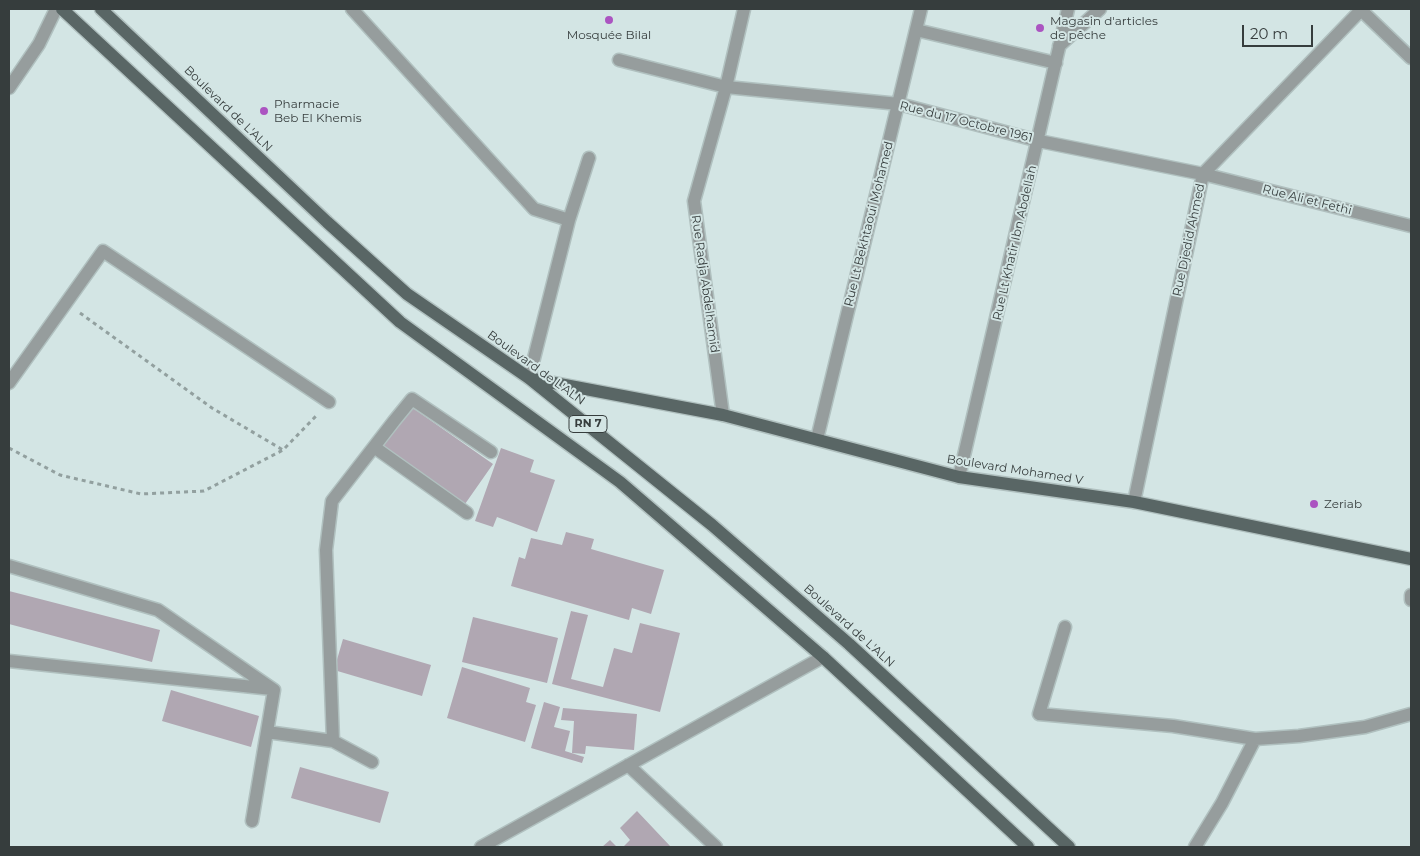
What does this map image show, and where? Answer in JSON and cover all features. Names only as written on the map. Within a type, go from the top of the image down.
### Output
[{"type":"main road","name":"RN 7","points":[[62,9],[400,322],[620,482],[823,657],[1028,847]]},
{"type":"main road","name":"Boulevard de L'ALN","points":[[101,9],[326,222],[407,294],[529,378],[712,525],[849,644],[1069,847]]},
{"type":"main road","name":"Boulevard Mohamed V","points":[[529,378],[723,414],[960,477],[1134,502],[1411,559]]},
{"type":"street","points":[[9,88],[39,44],[56,9]]},
{"type":"street","points":[[352,9],[534,209],[569,220]]},
{"type":"street","name":"Rue Radja Abdelhamid","points":[[723,414],[694,201],[726,87],[744,9]]},
{"type":"street","name":"Rue Lt Bekhtaoui Mohamed","points":[[817,438],[921,9]]},
{"type":"street","name":"Rue Lt Khatir Ibn Abdellah","points":[[960,477],[1068,9]]},
{"type":"street","points":[[1059,46],[1100,9]]},
{"type":"street","points":[[1361,10],[1411,58]]},
{"type":"street","name":"Rue Djedid Ahmed","points":[[1134,502],[1203,174],[1361,10]]},
{"type":"street","points":[[916,30],[1056,63]]},
{"type":"street","name":"Rue du 17 Octobre 1961","points":[[619,60],[726,87],[898,104],[1039,140],[1203,174]]},
{"type":"street","points":[[529,378],[569,220],[589,158]]},
{"type":"street","name":"Rue Ali et Fethi","points":[[1203,174],[1411,226]]},
{"type":"street","points":[[9,383],[104,251],[329,402]]},
{"type":"street","points":[[333,741],[326,550],[332,501],[412,398],[491,452]]},
{"type":"street","points":[[374,447],[467,513]]},
{"type":"street","points":[[9,566],[158,610],[274,690]]},
{"type":"street","points":[[1065,627],[1040,714],[1173,726],[1255,739],[1299,736],[1365,727],[1411,714]]},
{"type":"street","points":[[481,847],[823,657]]},
{"type":"street","points":[[9,661],[274,690]]},
{"type":"street","points":[[252,820],[274,690]]},
{"type":"street","points":[[267,732],[333,741],[372,762]]},
{"type":"street","points":[[1195,847],[1222,804],[1255,739]]},
{"type":"street","points":[[628,766],[716,847]]},
{"type":"path","points":[[66,303],[212,408],[283,450]]},
{"type":"path","points":[[9,448],[60,475],[141,494],[204,491],[283,450],[329,402]]},
{"type":"building","points":[[410,406],[493,464],[465,504],[382,446]]},
{"type":"building","points":[[501,448],[534,460],[530,472],[555,480],[537,532],[497,517],[493,527],[475,521]]},
{"type":"building","points":[[566,532],[594,539],[591,549],[664,570],[651,614],[632,608],[629,620],[511,586],[519,557],[525,559],[531,538],[562,545]]},
{"type":"building","points":[[9,591],[160,630],[152,662],[9,624]]},
{"type":"building","points":[[571,611],[588,615],[571,679],[603,687],[614,648],[632,653],[640,623],[680,633],[660,712],[552,684]]},
{"type":"building","points":[[473,617],[558,638],[547,683],[462,662]]},
{"type":"building","points":[[343,639],[431,665],[422,696],[334,670]]},
{"type":"building","points":[[462,667],[530,688],[526,702],[536,705],[525,742],[447,718]]},
{"type":"building","points":[[171,690],[259,716],[251,747],[162,721]]},
{"type":"building","points":[[544,702],[560,707],[554,727],[570,731],[565,751],[584,757],[582,763],[531,748]]},
{"type":"building","points":[[563,708],[637,714],[634,750],[586,746],[585,754],[572,753],[574,721],[561,720]]},
{"type":"building","points":[[300,767],[389,792],[380,823],[291,798]]},
{"type":"building","points":[[637,811],[671,847],[623,847],[630,840],[620,828]]},
{"type":"building","points":[[610,840],[617,847],[602,847]]},
{"type":"place","name":"Mosquée Bilal","points":[[609,20]]},
{"type":"place","name":"Magasin d'articles de pêche","points":[[1040,28]]},
{"type":"place","name":"Pharmacie Beb El Khemis","points":[[264,111]]},
{"type":"place","name":"Zeriab","points":[[1314,504]]}]
